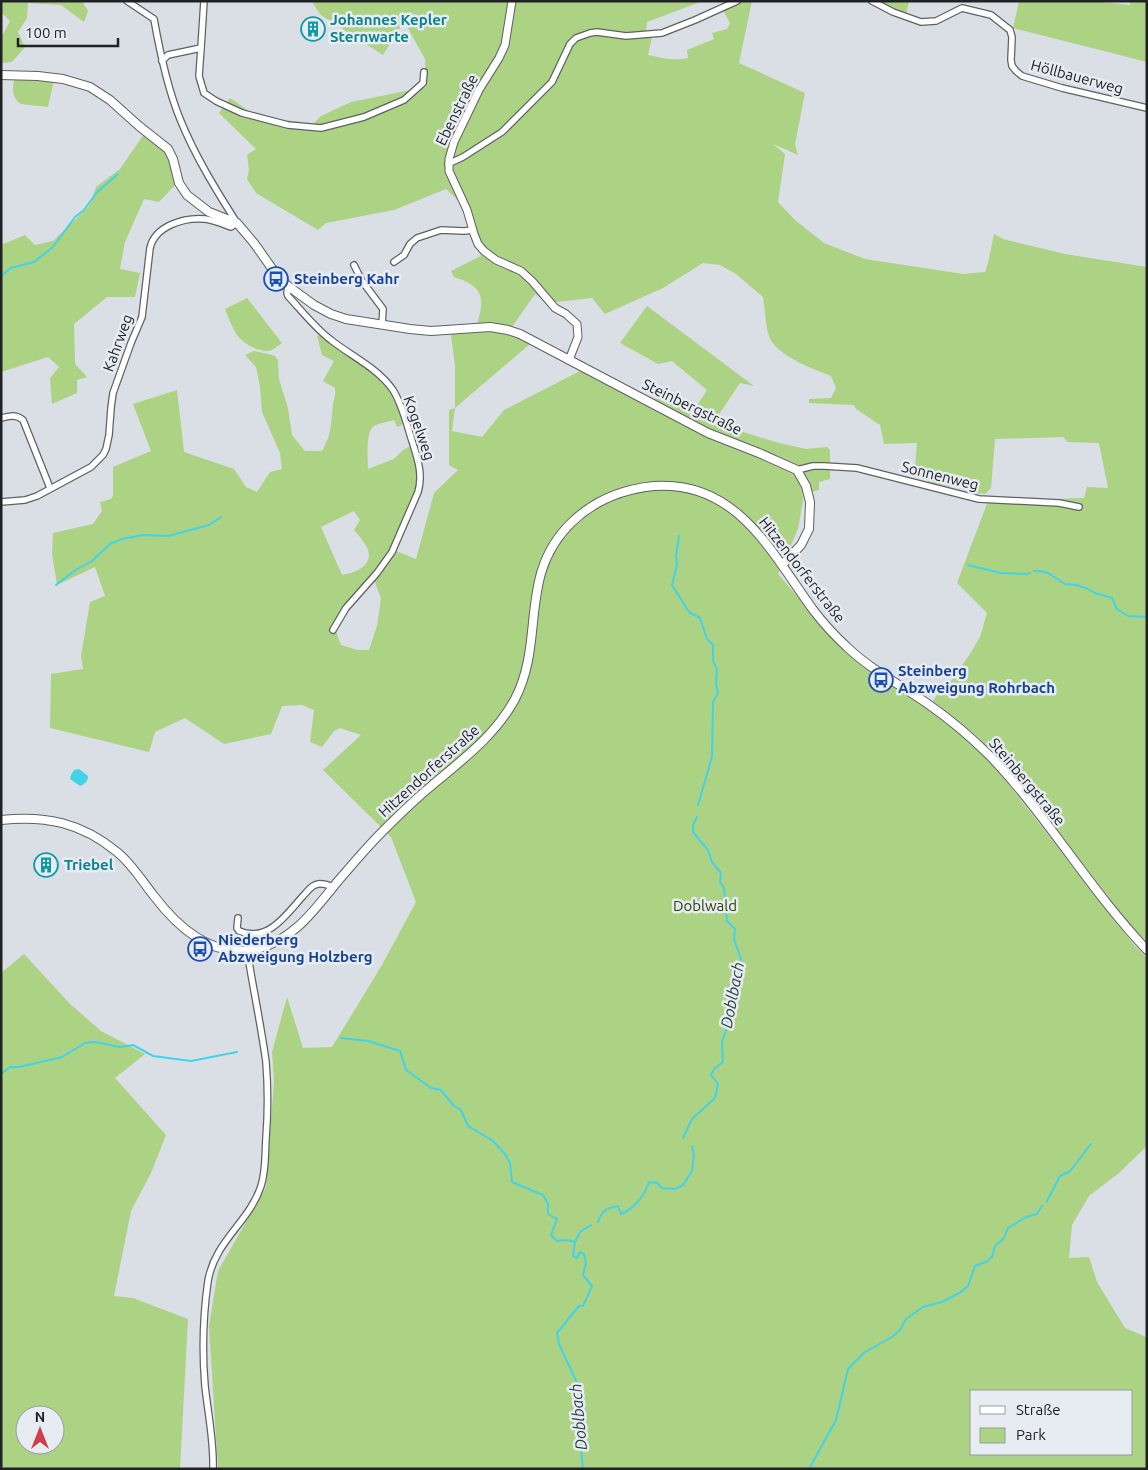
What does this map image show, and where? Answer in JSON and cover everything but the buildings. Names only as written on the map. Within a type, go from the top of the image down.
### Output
[{"type":"main road","points":[[1,75],[63,78],[99,92],[168,149],[179,183],[187,195],[208,212],[237,223]]},
{"type":"main road","name":"Steinbergstraße","points":[[237,223],[288,286],[314,305],[331,314],[346,319],[431,331],[477,327],[499,328],[520,334],[708,433],[759,452],[797,470]]},
{"type":"main road","points":[[782,565],[801,546],[809,529],[810,502],[806,486],[797,470]]},
{"type":"main road","name":"Hitzendorferstraße","points":[[1,820],[46,819],[85,831],[102,841],[124,859],[162,907],[182,928],[192,936],[214,947],[230,950],[247,950],[278,942],[293,932],[318,906],[357,858],[400,814],[480,746],[496,727],[508,710],[525,672],[530,646],[535,596],[540,573],[549,553],[568,525],[585,511],[611,496],[637,488],[662,486],[693,490],[715,499],[741,516],[759,533],[814,611],[837,638]]},
{"type":"main road","name":"Steinbergstraße","points":[[837,638],[854,654],[950,720],[990,756],[1085,876],[1147,950]]},
{"type":"street","points":[[127,1],[154,19],[162,61],[180,118],[198,158],[237,223]]},
{"type":"street","points":[[204,1],[199,76],[204,93],[242,113],[288,126],[321,128],[364,117],[404,100],[423,83],[424,72]]},
{"type":"street","name":"Ebenstraße","points":[[512,1],[505,45],[479,90],[450,152],[448,164],[451,178],[467,210],[478,244],[496,260],[521,271],[555,308],[577,324],[578,337],[569,360]]},
{"type":"street","points":[[448,164],[463,157],[502,132],[552,82],[570,44],[576,38],[590,32],[626,36],[662,33],[737,1]]},
{"type":"street","name":"Höllbauerweg","points":[[872,1],[894,12],[927,23],[936,21],[962,8],[991,14],[1010,30],[1012,37],[1012,66],[1022,76],[1062,88],[1147,108]]},
{"type":"street","points":[[162,61],[168,55],[201,48]]},
{"type":"street","name":"Kahrweg","points":[[1,502],[25,500],[37,496],[96,464],[103,455],[109,435],[114,393],[141,320],[150,248],[154,238],[160,231],[187,220],[204,219],[232,228],[237,223]]},
{"type":"street","points":[[394,262],[404,255],[410,244],[417,238],[441,230],[473,230]]},
{"type":"street","points":[[354,265],[362,281],[383,309],[382,325]]},
{"type":"street","name":"Kogelweg","points":[[288,286],[286,293],[288,296],[320,331],[373,370],[385,380],[393,391],[405,419],[420,471],[418,492],[392,552],[377,573],[346,608],[333,630]]},
{"type":"street","points":[[1,418],[18,416],[23,420],[50,488]]},
{"type":"street","name":"Sonnenweg","points":[[797,470],[813,466],[858,468],[979,499],[1053,503],[1079,507]]},
{"type":"street","points":[[238,918],[237,928],[242,932],[252,934],[269,930],[283,919],[312,886],[322,884],[333,887]]},
{"type":"street","points":[[213,1469],[213,1449],[203,1351],[208,1280],[212,1264],[220,1248],[257,1197],[263,1177],[266,1137],[268,1102],[266,1062],[247,950]]},
{"type":"green space","points":[[1,1],[82,1],[88,11],[84,22],[61,5],[28,3],[27,18],[18,32],[25,47],[12,62],[1,63],[1,38],[10,21],[1,12]]},
{"type":"green space","points":[[311,1],[703,1],[647,22],[646,31],[623,33],[596,29],[580,33],[571,39],[565,47],[558,62],[556,78],[571,47],[579,39],[590,35],[625,38],[652,37],[648,55],[673,59],[688,58],[687,50],[714,39],[712,33],[727,29],[730,23],[723,10],[740,1],[752,1],[739,63],[805,93],[795,144],[798,155],[773,144],[785,154],[778,202],[795,220],[824,243],[865,259],[963,274],[985,272],[994,234],[1003,239],[1065,254],[1147,267],[1147,942],[1131,926],[1014,776],[979,738],[933,701],[937,695],[944,691],[970,654],[980,637],[987,613],[957,583],[988,501],[1084,498],[1087,487],[1108,488],[1099,443],[1068,442],[1063,437],[995,439],[991,488],[985,494],[970,492],[972,482],[952,478],[950,487],[928,482],[931,471],[915,467],[917,443],[884,444],[880,425],[856,409],[854,405],[809,403],[809,399],[831,398],[836,388],[831,376],[787,355],[773,343],[769,336],[763,297],[736,274],[720,265],[703,263],[663,288],[605,314],[592,298],[548,303],[535,294],[512,327],[477,324],[481,306],[479,293],[471,284],[454,277],[451,271],[481,256],[462,204],[446,189],[394,210],[326,223],[318,230],[256,193],[247,179],[249,170],[247,155],[256,149],[219,113],[230,98],[249,111],[266,117],[313,124],[321,116],[351,102],[426,87],[425,59],[404,21],[383,55],[321,15]]},
{"type":"green space","points":[[877,1],[909,1],[906,15]]},
{"type":"green space","points":[[1019,1],[1091,1],[1130,5],[1130,1],[1147,1],[1147,62],[1013,28]]},
{"type":"green space","points":[[15,79],[54,80],[48,107],[18,102],[13,86]]},
{"type":"green space","points":[[144,134],[163,147],[171,163],[176,184],[159,202],[144,199],[125,242],[120,269],[140,273],[135,297],[107,297],[74,324],[75,364],[87,377],[77,380],[77,393],[52,404],[50,378],[59,367],[48,357],[1,372],[1,245],[25,235],[35,245],[53,241],[89,206],[96,187],[120,169]]},
{"type":"green space","points":[[247,298],[282,343],[272,350],[262,351],[248,345],[237,335],[232,325],[225,309]]},
{"type":"green space","points":[[647,306],[754,386],[740,383],[718,416],[720,425],[806,449],[827,447],[830,450],[830,463],[795,466],[781,457],[724,437],[653,402],[661,387],[696,407],[707,390],[672,361],[658,364],[620,343]]},
{"type":"green space","points":[[492,330],[521,337],[530,344],[455,408],[455,366],[451,334]]},
{"type":"green space","name":"Doblwald","points":[[321,335],[384,381],[395,398],[404,420],[402,425],[397,427],[394,420],[376,425],[371,429],[368,446],[368,469],[394,459],[403,450],[412,445],[417,464],[419,483],[391,551],[329,633],[336,631],[341,645],[358,650],[369,650],[377,626],[381,598],[374,580],[386,567],[396,551],[416,559],[434,493],[458,470],[449,465],[449,410],[455,408],[452,431],[482,437],[504,410],[580,371],[794,472],[802,487],[803,500],[798,529],[778,574],[839,644],[868,670],[921,704],[965,736],[1002,776],[1135,946],[1147,958],[1147,1146],[1119,1173],[1089,1196],[1072,1225],[1069,1258],[1089,1257],[1097,1282],[1125,1328],[1147,1339],[1147,1469],[218,1469],[209,1326],[218,1271],[266,1187],[274,1081],[272,1052],[287,997],[303,1048],[332,1047],[382,965],[416,902],[391,837],[323,770],[361,735],[340,728],[334,731],[322,747],[310,742],[314,710],[302,705],[282,706],[271,734],[224,744],[185,718],[155,732],[149,752],[50,728],[51,674],[83,669],[81,656],[90,602],[105,596],[95,567],[57,585],[52,554],[53,533],[93,524],[102,511],[100,502],[111,499],[113,496],[113,467],[151,451],[133,404],[177,390],[184,452],[234,469],[246,487],[257,492],[270,472],[282,469],[280,453],[262,412],[256,367],[245,355],[254,351],[275,356],[278,360],[279,379],[288,408],[292,435],[305,451],[322,451],[329,434],[335,388],[323,381],[334,361],[322,355],[317,336]],"holes":[[[354,511],[360,520],[354,530],[366,545],[369,556],[368,561],[352,573],[342,575],[321,527]]]},
{"type":"green space","points":[[830,467],[830,479],[819,482],[819,490],[811,492],[804,473],[806,470]]},
{"type":"green space","points":[[24,954],[70,1004],[101,1031],[145,1054],[115,1078],[166,1135],[151,1173],[131,1211],[114,1296],[133,1298],[188,1319],[180,1469],[1,1469],[1,973]]},
{"type":"water","points":[[79,769],[88,776],[86,782],[80,786],[70,779],[74,770]]},
{"type":"waterway","points":[[1,276],[11,268],[34,262],[53,247],[75,217],[84,210],[97,192],[118,174]]},
{"type":"waterway","points":[[56,585],[74,571],[92,561],[110,544],[122,539],[143,535],[168,536],[209,525],[221,517]]},
{"type":"waterway","name":"Doblbach","points":[[679,536],[676,556],[677,565],[672,585],[689,612],[700,618],[707,639],[713,645],[713,660],[717,670],[716,684],[718,693],[713,702],[712,757],[698,805]]},
{"type":"waterway","points":[[968,565],[1001,573],[1030,573]]},
{"type":"waterway","points":[[1034,571],[1048,573],[1065,584],[1076,585],[1112,598],[1117,609],[1128,616],[1147,617]]},
{"type":"waterway","name":"Doblbach","points":[[683,1138],[692,1119],[715,1098],[718,1084],[711,1075],[714,1069],[723,1062],[722,1042],[730,1018],[728,1000],[741,959],[734,939],[735,929],[727,921],[724,888],[720,882],[721,873],[712,862],[708,850],[693,832],[693,825],[697,817]]},
{"type":"waterway","points":[[341,1038],[368,1041],[400,1051],[406,1070],[431,1088],[441,1090],[454,1106],[461,1110],[468,1126],[493,1141],[505,1154],[510,1163],[512,1182],[543,1195],[548,1204],[548,1214],[557,1219],[551,1235],[557,1241],[567,1240],[575,1242]]},
{"type":"waterway","points":[[1,1074],[10,1067],[19,1067],[62,1057],[85,1043],[95,1042],[120,1047],[133,1045],[153,1056],[191,1061],[237,1052]]},
{"type":"waterway","points":[[1047,1201],[1060,1176],[1070,1171],[1091,1144]]},
{"type":"waterway","name":"Doblbach","points":[[598,1222],[601,1215],[610,1208],[618,1206],[621,1214],[630,1209],[642,1197],[649,1182],[657,1183],[662,1188],[675,1189],[683,1185],[692,1171],[694,1155],[692,1146]]},
{"type":"waterway","points":[[809,1469],[836,1420],[848,1369],[865,1352],[892,1337],[900,1330],[906,1319],[923,1307],[942,1302],[961,1292],[968,1286],[975,1266],[986,1262],[992,1257],[995,1246],[1004,1238],[1008,1228],[1026,1217],[1037,1214],[1042,1206]]},
{"type":"waterway","name":"Doblbach","points":[[583,1469],[579,1387],[559,1344],[557,1333],[579,1306],[583,1306],[592,1286],[583,1275],[586,1263],[584,1254],[580,1252],[577,1258],[573,1256],[575,1242],[580,1232],[591,1225]]},
{"type":"place","name":"Johannes Kepler Sternwarte","points":[[313,29]]},
{"type":"place","name":"Steinberg Kahr","points":[[276,279]]},
{"type":"place","name":"Steinberg Abzweigung Rohrbach","points":[[881,680]]},
{"type":"place","name":"Triebel","points":[[46,865]]},
{"type":"place","name":"Niederberg Abzweigung Holzberg","points":[[200,949]]}]
